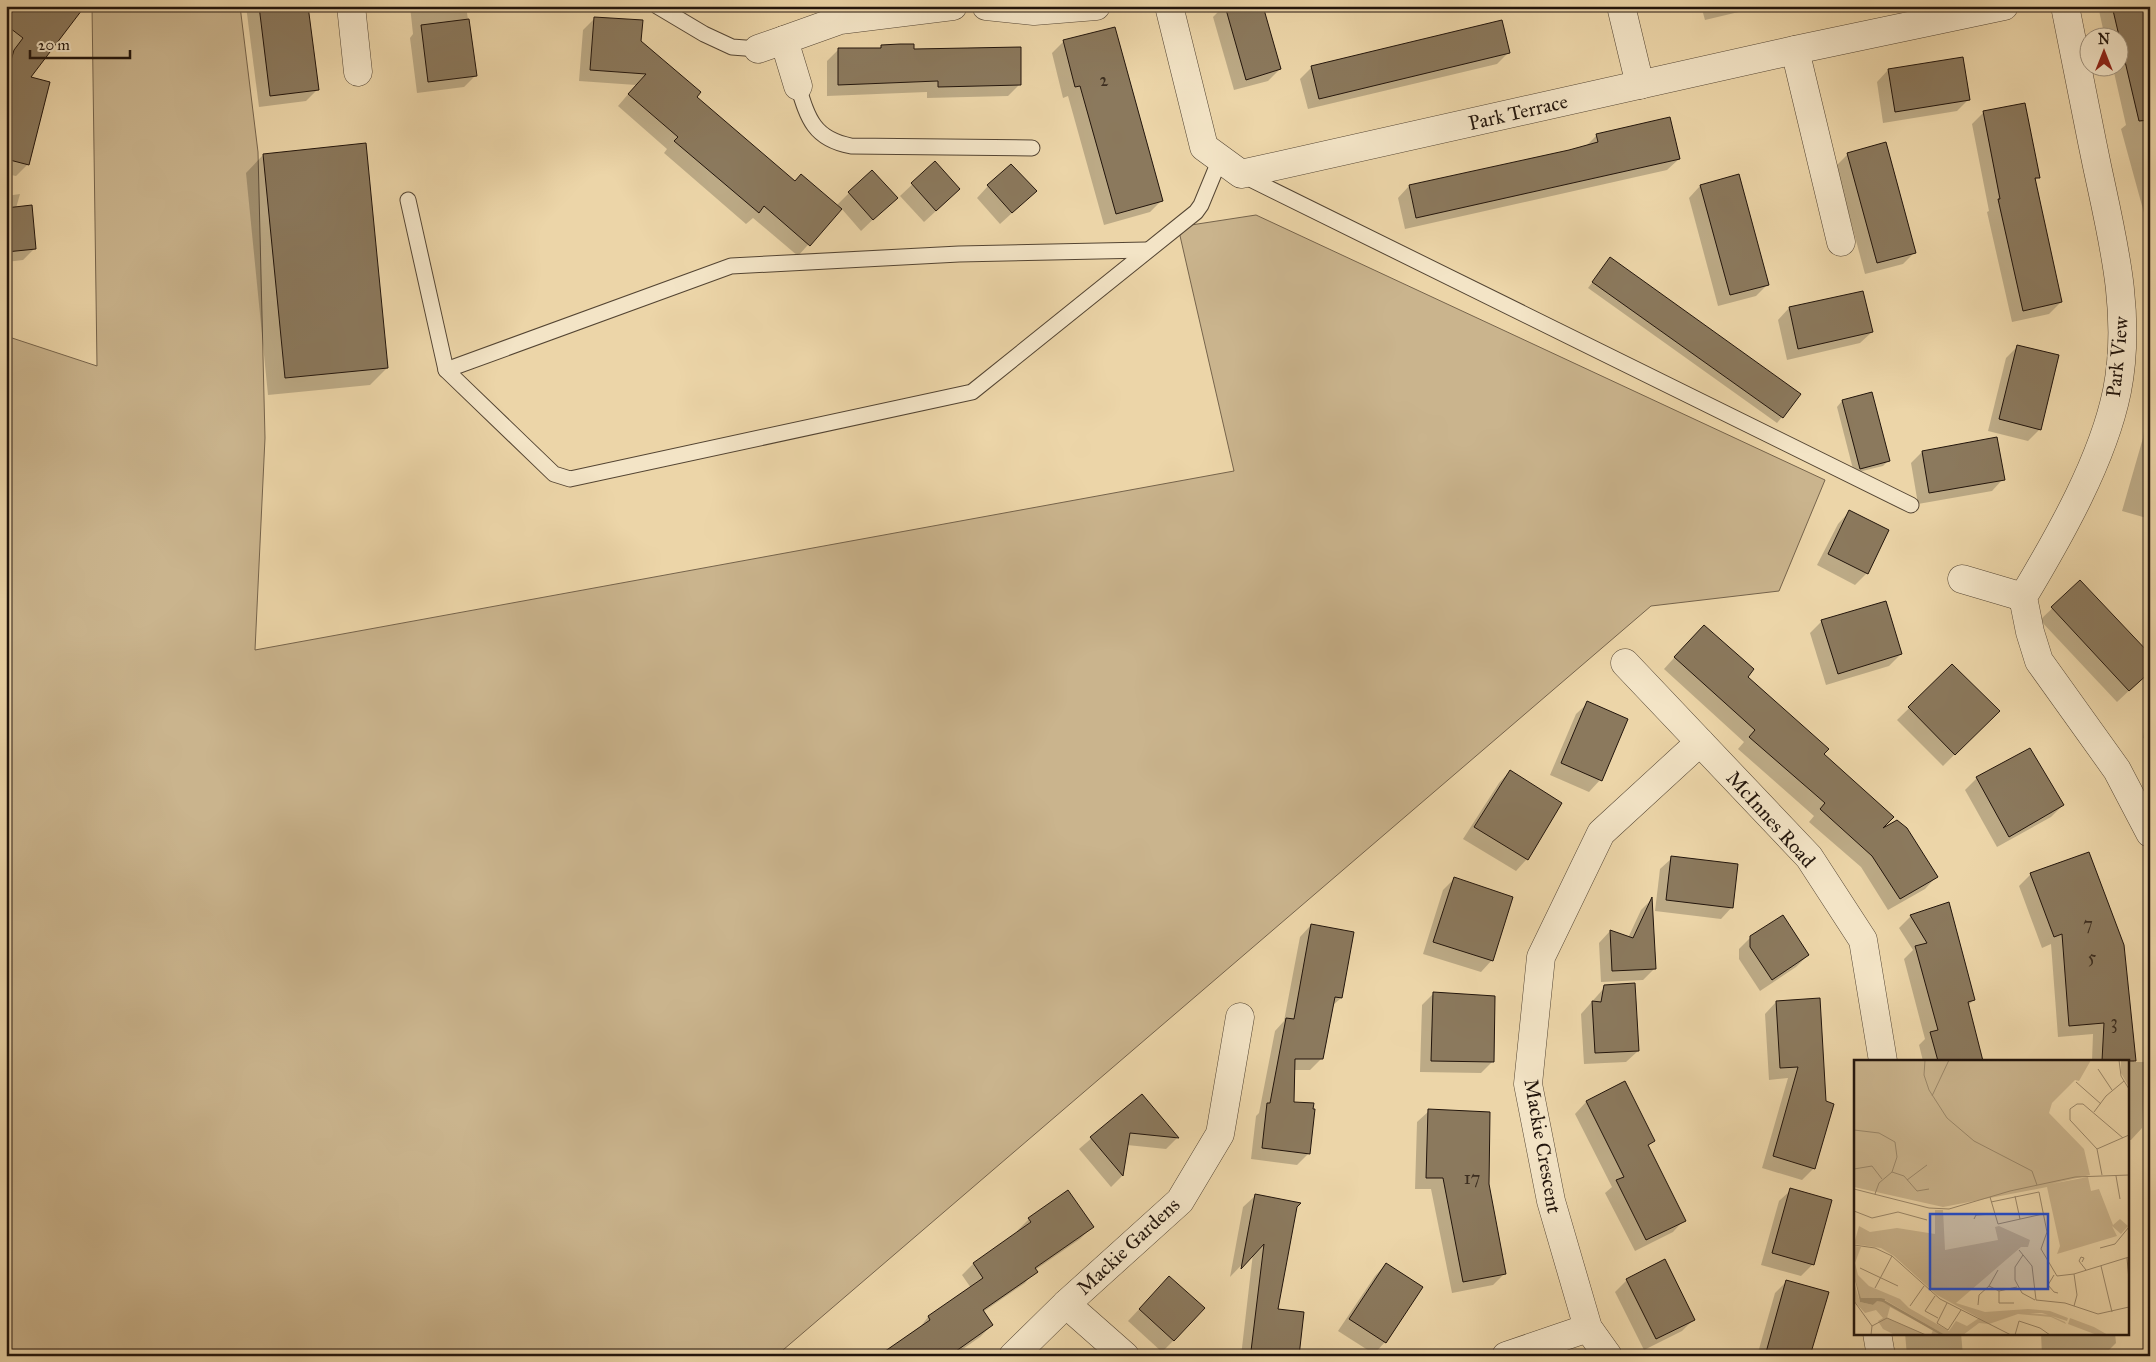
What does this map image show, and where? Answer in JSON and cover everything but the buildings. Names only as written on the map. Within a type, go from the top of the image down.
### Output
[{"type":"street","points":[[351,6],[358,72]]},
{"type":"street","points":[[758,49],[840,20],[953,6]]},
{"type":"street","points":[[986,6],[1034,11],[1096,6]]},
{"type":"street","points":[[1169,6],[1204,147],[1230,167]]},
{"type":"street","points":[[1621,6],[1640,85]]},
{"type":"street","name":"Park Terrace","points":[[1230,167],[1640,85],[2004,6]]},
{"type":"street","name":"Park View","points":[[2023,597],[2054,546],[2097,456],[2116,391],[2124,329],[2116,250],[2065,6]]},
{"type":"street","points":[[784,40],[798,86]]},
{"type":"street","points":[[1795,50],[1841,242]]},
{"type":"street","points":[[1962,579],[2023,597],[2030,632],[2040,661],[2117,770],[2150,834]]},
{"type":"street","name":"McInnes Road","points":[[1625,663],[1809,857],[1863,940],[1883,1060]]},
{"type":"street","name":"Mackie Crescent","points":[[1608,1356],[1588,1328],[1551,1200],[1528,1084],[1541,957],[1602,833],[1700,742]]},
{"type":"street","name":"Mackie Gardens","points":[[1013,1356],[1066,1304],[1180,1200],[1220,1134],[1240,1017]]},
{"type":"street","name":"Mackie Gardens","points":[[1066,1304],[1126,1356]]},
{"type":"street","points":[[1506,1356],[1588,1328]]},
{"type":"street","points":[[1877,1334],[1881,1356]]},
{"type":"lane","points":[[657,6],[704,34],[732,46],[758,49]]},
{"type":"lane","points":[[798,86],[806,113],[814,128],[836,143],[851,146],[1032,148]]},
{"type":"lane","points":[[408,200],[446,370],[554,474],[570,479],[972,392],[1146,250],[1196,212],[1230,167],[1911,506]]},
{"type":"lane","points":[[446,370],[731,266],[959,254],[1146,250]]},
{"type":"shaded area","points":[[92,6],[240,6],[258,152],[265,438],[255,650],[1234,471],[1178,227],[1256,215],[1825,480],[1779,591],[1651,606],[776,1356],[6,1356],[6,336],[97,366]]},
{"type":"shaded area","points":[[336,1352],[383,1352],[392,1356],[336,1356]]}]
